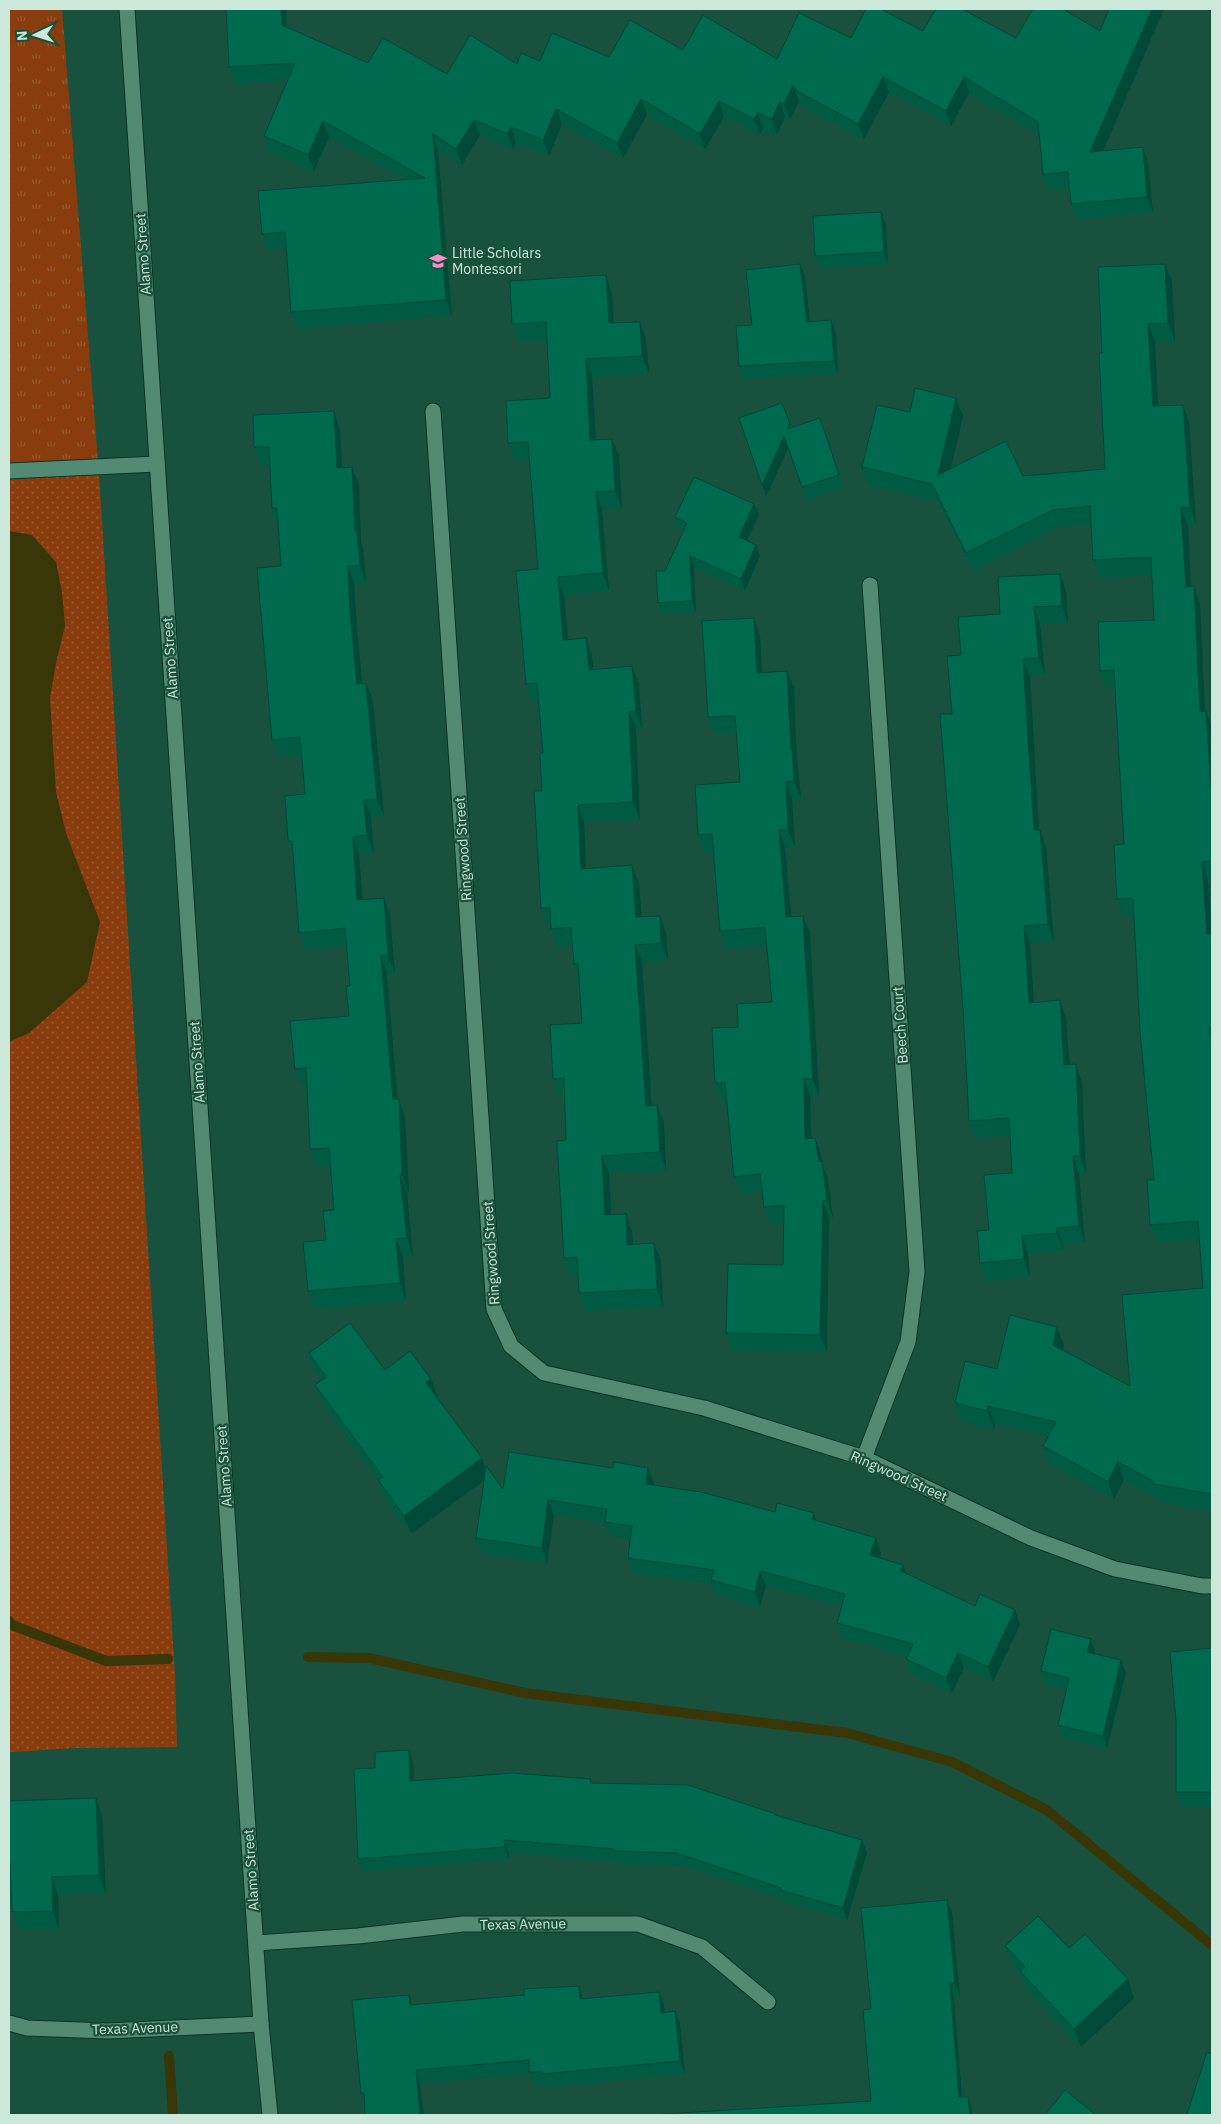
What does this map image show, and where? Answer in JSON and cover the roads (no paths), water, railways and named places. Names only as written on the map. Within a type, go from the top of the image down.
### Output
[{"type":"street","name":"Alamo Street","points":[[127,9],[261,2024],[270,2115]]},
{"type":"street","name":"Ringwood Street","points":[[433,411],[494,1309],[511,1346],[544,1373],[704,1408],[864,1458],[1031,1538],[1115,1569],[1202,1586],[1212,1586]]},
{"type":"street","points":[[9,471],[157,464]]},
{"type":"street","name":"Beech Court","points":[[864,1458],[908,1342],[917,1272],[870,585]]},
{"type":"street","name":"Texas Avenue","points":[[256,1943],[358,1936],[463,1924],[638,1924],[702,1947],[768,2002]]},
{"type":"street","name":"Texas Avenue","points":[[9,2023],[28,2028],[107,2031],[261,2024]]},
{"type":"waterway","points":[[9,1621],[12,1625],[106,1661],[168,1659]]},
{"type":"waterway","points":[[308,1657],[369,1658],[525,1693],[847,1733],[952,1762],[1047,1810],[1212,1945]]},
{"type":"waterway","points":[[169,2056],[173,2115]]},
{"type":"place","name":"Little Scholars Montessori","points":[[438,261]]}]
